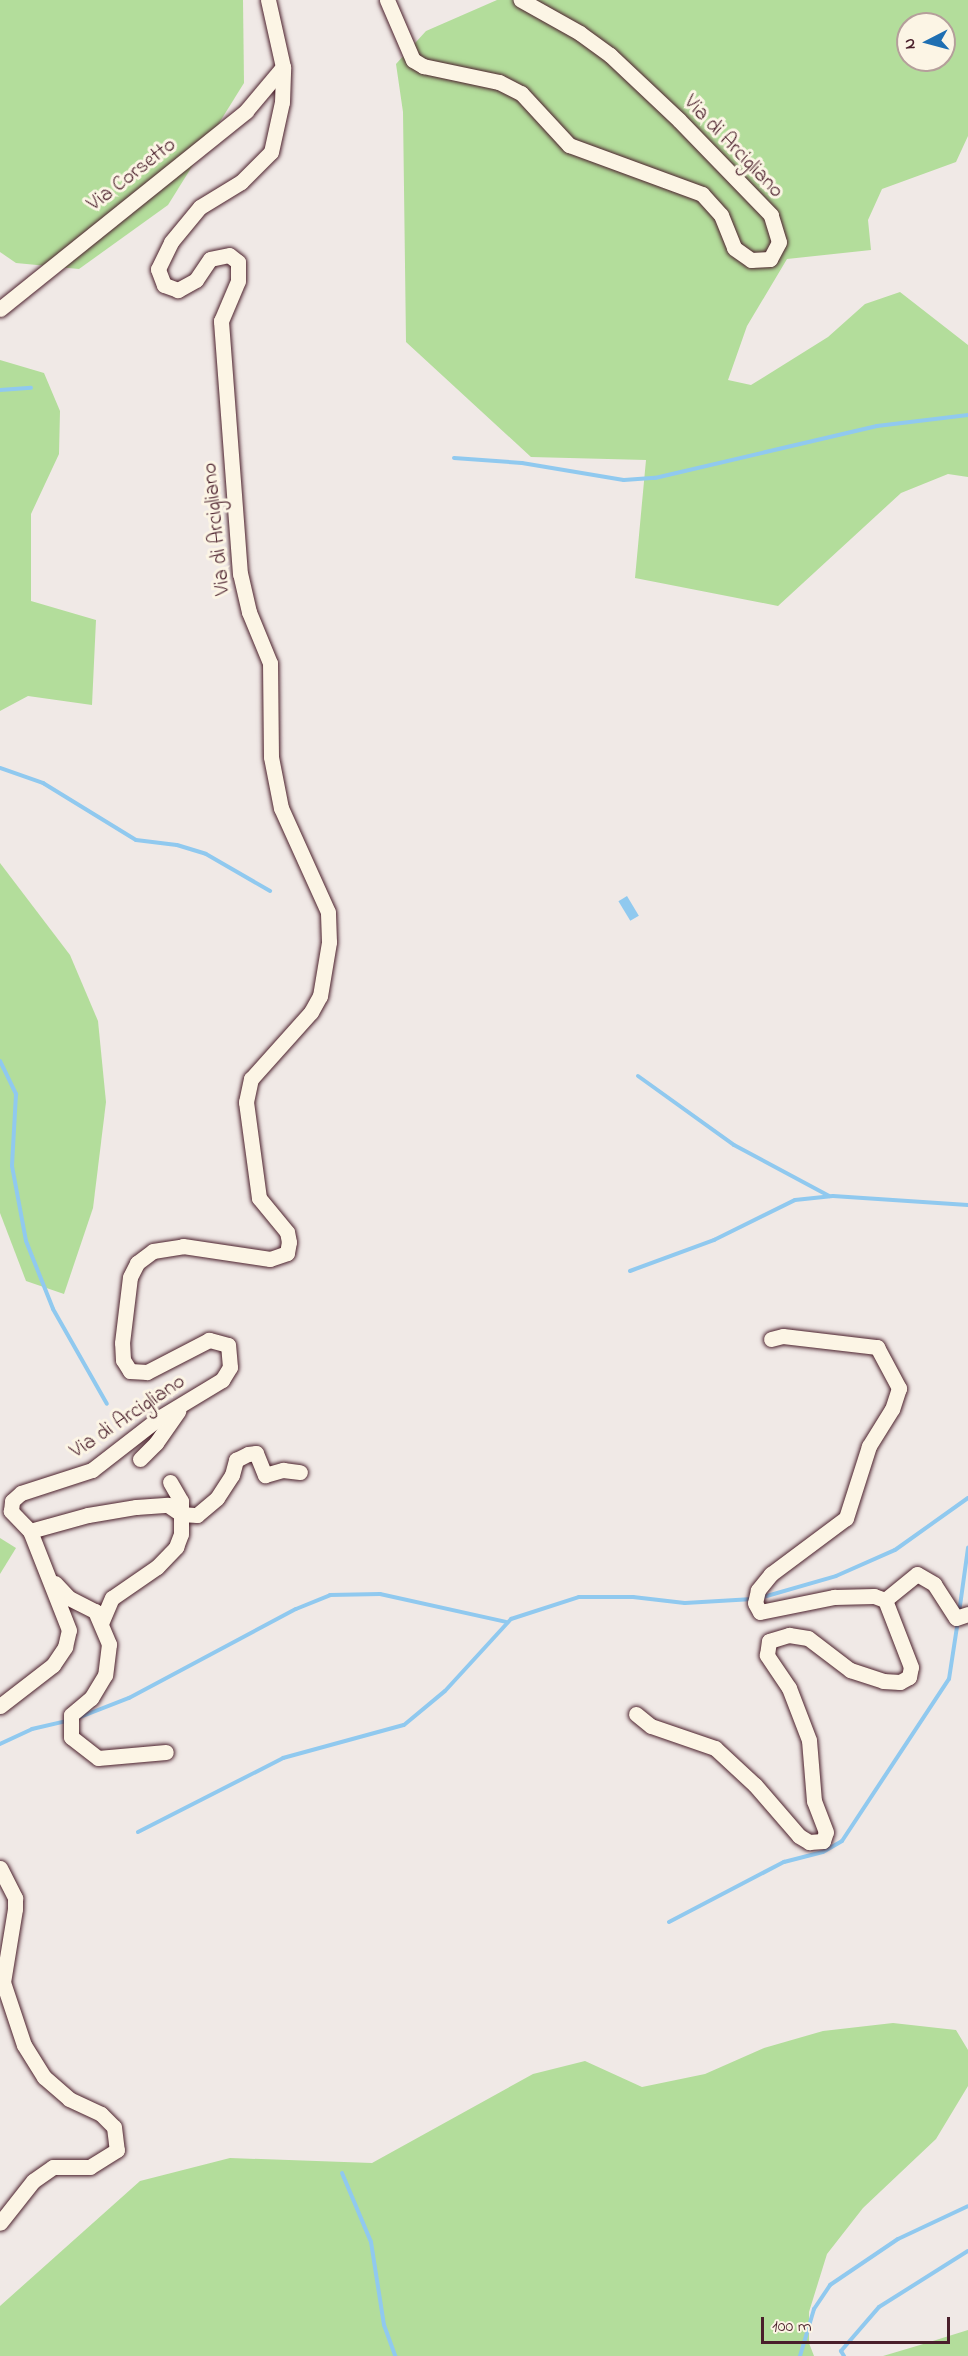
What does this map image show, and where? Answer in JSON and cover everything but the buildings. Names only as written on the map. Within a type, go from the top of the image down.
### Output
[{"type":"street","name":"Via di Arcigliano","points":[[30,1531],[11,1511],[15,1498],[92,1470],[185,1402],[222,1380],[230,1367],[231,1350],[223,1341],[209,1340],[147,1372],[130,1371],[122,1351],[130,1277],[144,1255],[163,1248],[195,1247],[270,1259],[287,1253],[287,1232],[259,1198],[246,1102],[251,1079],[311,1012],[320,996],[329,942],[324,896],[289,828],[277,791],[270,740],[270,663],[249,612],[240,573],[221,321],[238,281],[238,262],[229,255],[210,259],[196,280],[178,290],[164,285],[158,269],[171,242],[200,207],[241,182],[271,152],[282,102],[283,67],[268,0]]},
{"type":"street","name":"Via di Arcigliano","points":[[387,0],[413,60],[423,66],[499,82],[521,93],[569,145],[702,194],[721,215],[734,248],[751,260],[770,259],[779,242],[771,215],[610,55],[580,33],[521,0]]},
{"type":"street","name":"Via Corsetto","points":[[0,309],[246,111],[283,67]]},
{"type":"street","points":[[636,1713],[651,1726],[715,1748],[755,1785],[799,1836],[809,1842],[823,1841],[826,1832],[814,1801],[809,1740],[789,1688],[767,1654],[769,1641],[789,1635],[808,1638],[850,1670],[884,1681],[900,1682],[909,1677],[911,1667],[885,1600],[874,1596],[834,1597],[760,1612],[754,1603],[758,1590],[771,1574],[846,1518],[869,1446],[892,1409],[899,1388],[877,1347],[783,1336],[771,1339]]},
{"type":"street","points":[[140,1459],[156,1443],[160,1432],[185,1402]]},
{"type":"street","points":[[0,1706],[53,1665],[69,1638],[66,1617],[30,1531],[129,1508],[168,1505],[181,1514],[197,1515],[217,1498],[232,1475],[236,1460],[248,1454],[256,1453],[265,1475],[300,1472]]},
{"type":"street","points":[[102,1621],[112,1598],[157,1567],[176,1547],[181,1534],[182,1501],[171,1482]]},
{"type":"street","points":[[47,1574],[69,1598],[94,1611],[102,1621],[110,1644],[105,1675],[91,1698],[70,1715],[71,1737],[98,1758],[166,1752]]},
{"type":"street","points":[[885,1600],[917,1574],[934,1584],[956,1618],[968,1614]]},
{"type":"street","points":[[0,1868],[15,1898],[3,1982],[24,2045],[44,2077],[69,2099],[101,2114],[114,2127],[117,2150],[90,2167],[53,2167],[33,2181],[0,2223]]},
{"type":"green space","points":[[0,0],[243,0],[244,83],[168,205],[79,269],[16,263],[0,252]]},
{"type":"green space","points":[[497,0],[968,0],[968,136],[956,162],[882,189],[868,220],[871,250],[787,259],[747,326],[728,380],[751,385],[828,337],[865,304],[900,292],[968,345],[968,477],[948,474],[901,493],[778,606],[635,578],[646,460],[531,457],[406,342],[403,112],[396,64],[426,31]]},
{"type":"green space","points":[[0,360],[44,373],[60,411],[59,454],[31,514],[31,601],[96,620],[92,705],[28,696],[0,711]]},
{"type":"green space","points":[[0,863],[70,955],[98,1021],[106,1102],[93,1208],[64,1294],[26,1281],[0,1213]]},
{"type":"green space","points":[[0,1538],[16,1548],[0,1574]]},
{"type":"green space","points":[[893,2023],[956,2030],[968,2050],[968,2086],[936,2139],[863,2208],[827,2254],[809,2312],[809,2343],[814,2356],[0,2356],[0,2306],[140,2181],[230,2158],[372,2163],[533,2074],[585,2061],[642,2087],[705,2074],[764,2048],[823,2031]]},
{"type":"green space","points":[[968,2330],[968,2356],[883,2356],[920,2345]]},
{"type":"water","points":[[627,896],[639,916],[630,921],[618,901]]},
{"type":"waterway","points":[[0,390],[31,388]]},
{"type":"waterway","points":[[454,458],[522,463],[624,480],[655,478],[877,426],[968,415]]},
{"type":"waterway","points":[[0,768],[43,783],[136,840],[177,845],[206,854],[270,891]]},
{"type":"waterway","points":[[0,1061],[16,1094],[12,1166],[26,1241],[53,1309],[107,1404]]},
{"type":"waterway","points":[[638,1076],[734,1145],[829,1196]]},
{"type":"waterway","points":[[630,1271],[714,1240],[795,1200],[833,1196],[968,1205]]},
{"type":"waterway","points":[[760,1598],[836,1576],[895,1550],[968,1498]]},
{"type":"waterway","points":[[959,1613],[968,1548]]},
{"type":"waterway","points":[[75,1719],[129,1698],[296,1609],[330,1595],[380,1594],[506,1622]]},
{"type":"waterway","points":[[138,1832],[283,1758],[404,1725],[445,1691],[511,1619],[579,1597],[633,1597],[685,1603],[753,1599]]},
{"type":"waterway","points":[[669,1922],[784,1862],[823,1852],[842,1841],[949,1679],[958,1620]]},
{"type":"waterway","points":[[0,1744],[32,1729],[67,1721]]},
{"type":"waterway","points":[[342,2173],[371,2242],[384,2325],[395,2356]]},
{"type":"waterway","points":[[800,2356],[814,2309],[830,2285],[898,2239],[968,2206]]},
{"type":"waterway","points":[[844,2356],[841,2351],[879,2307],[968,2251]]}]
